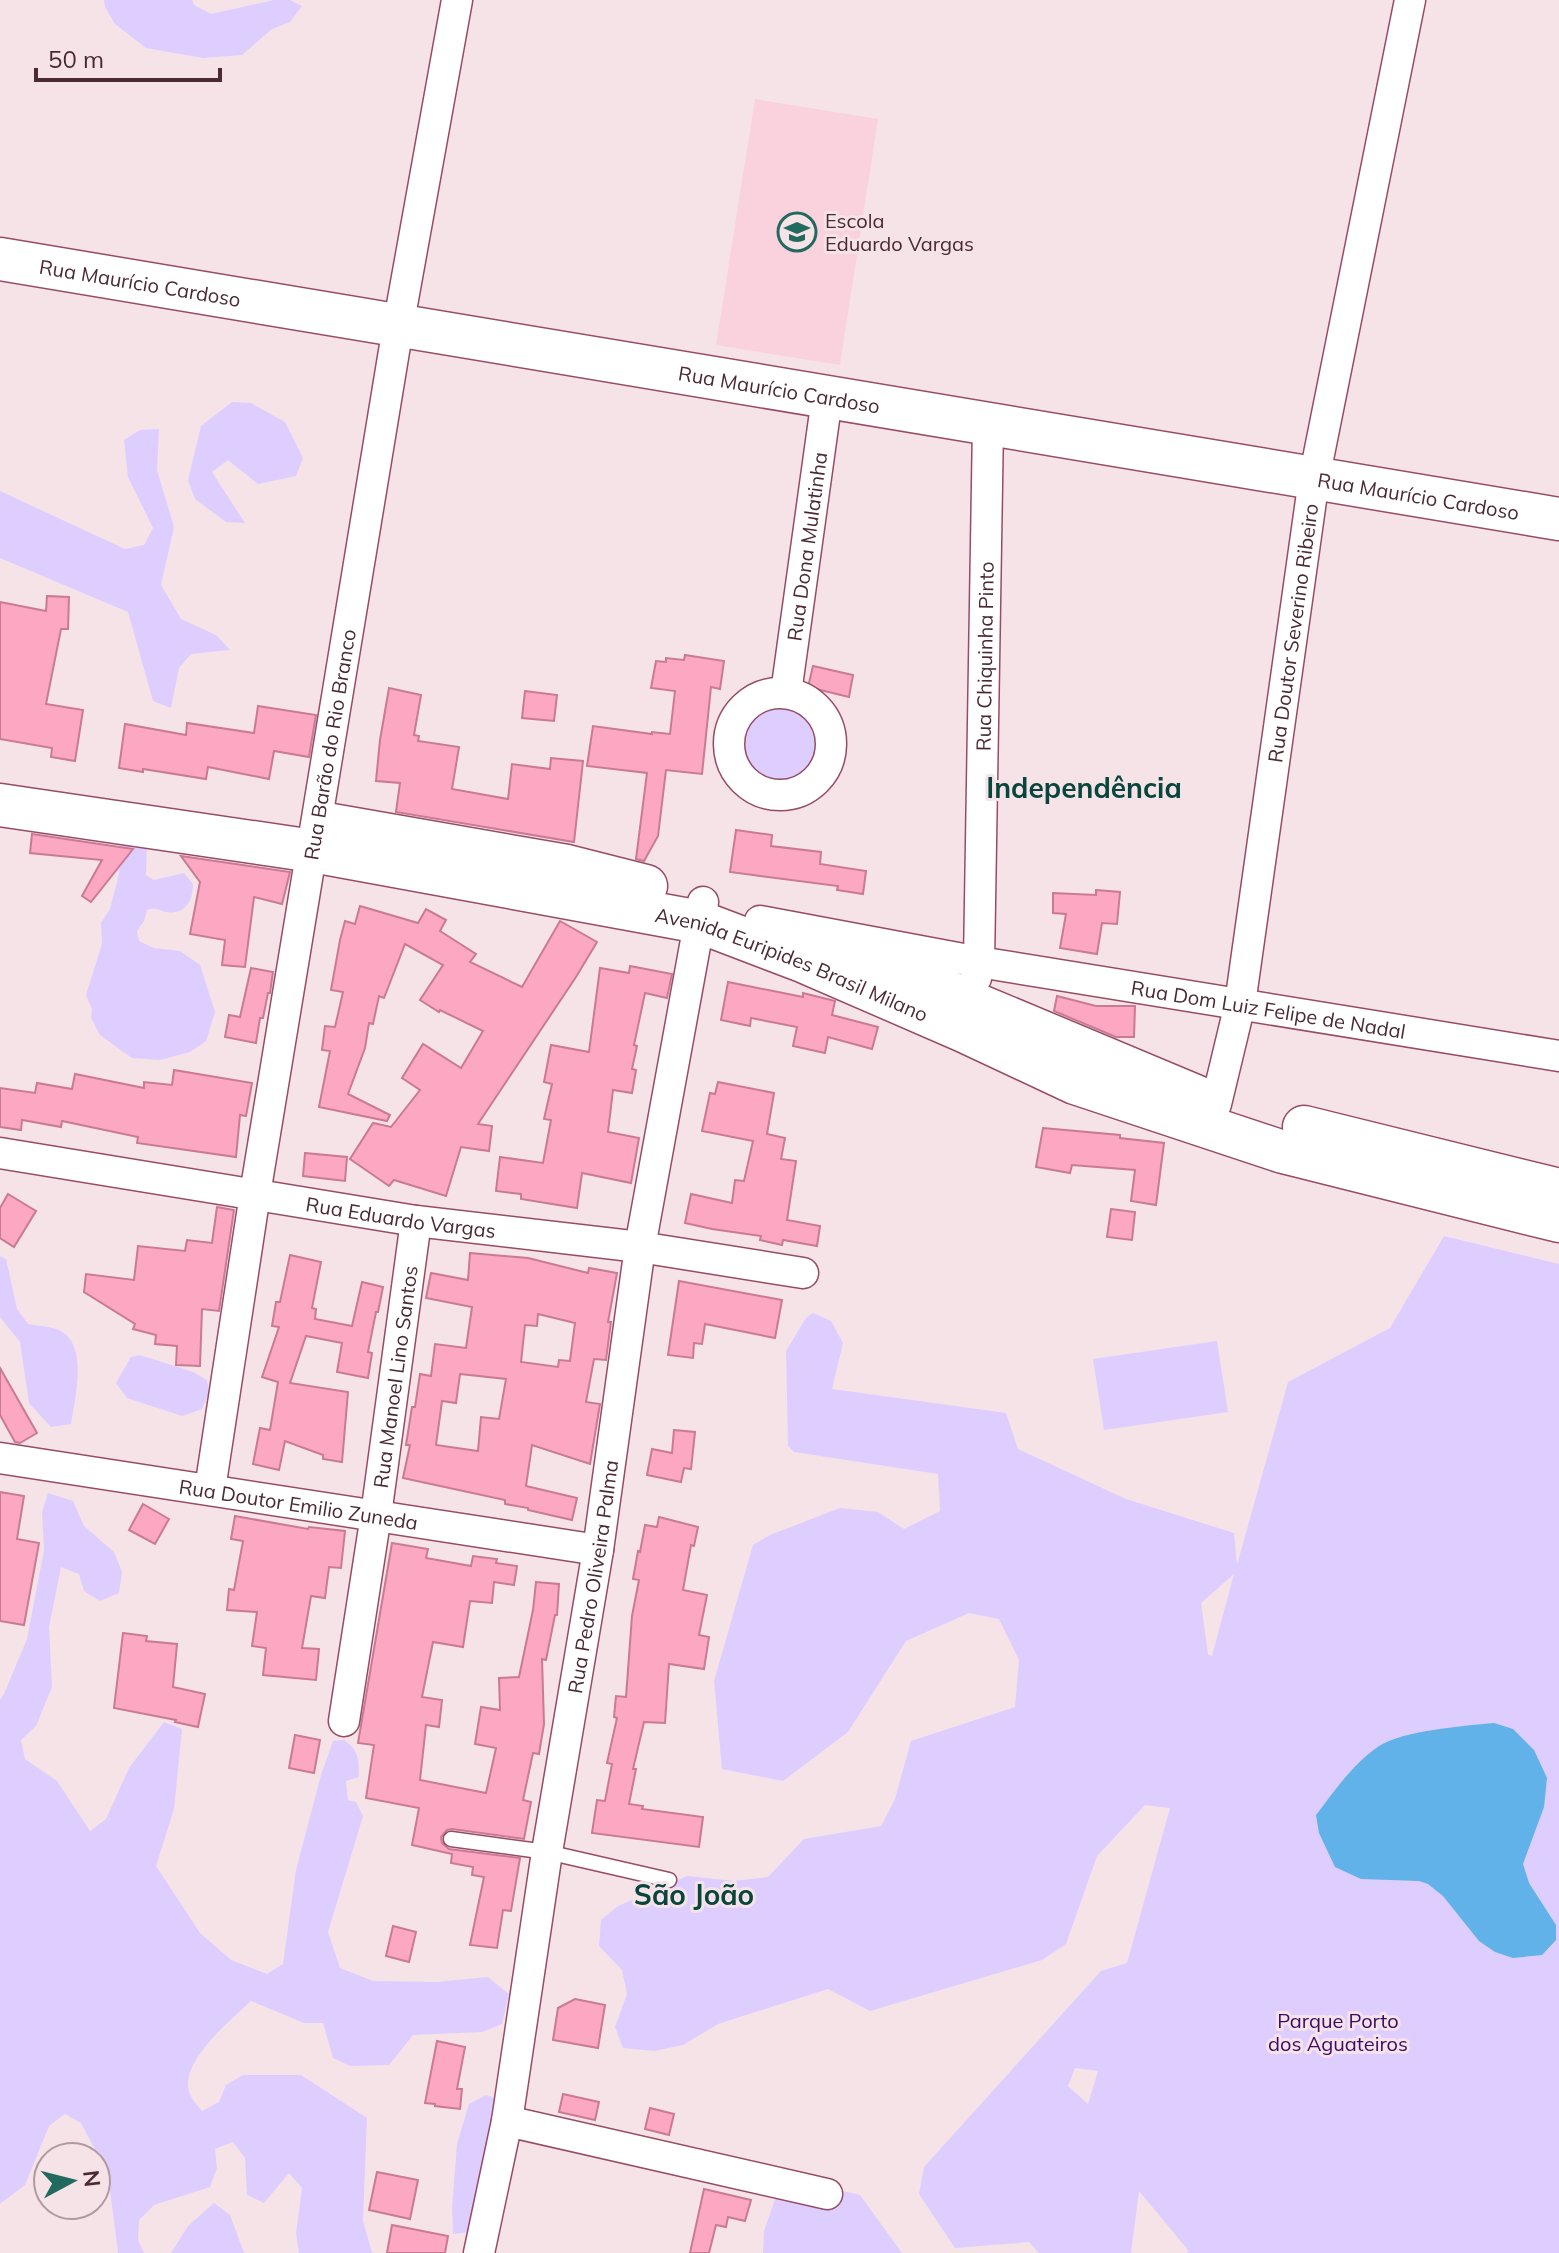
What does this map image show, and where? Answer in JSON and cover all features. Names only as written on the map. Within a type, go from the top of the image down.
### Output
[{"type":"main road","name":"Rua Maurício Cardoso","points":[[0,259],[1559,519]]},
{"type":"main road","name":"Avenida Euripides Brasil Milano","points":[[7,791],[316,836],[567,866],[702,912],[805,962],[879,977]]},
{"type":"main road","name":"Avenida Euripides Brasil Milano","points":[[702,912],[760,921],[968,1017],[1212,1115],[1283,1152],[1559,1221]]},
{"type":"main road","name":"Avenida Euripides Brasil Milano","points":[[1212,1115],[1559,1190]]},
{"type":"street","name":"Rua Barão do Rio Branco","points":[[210,1489],[255,1194],[398,327],[457,0]]},
{"type":"street","name":"Rua Doutor Severino Ribeiro","points":[[1212,1115],[1240,1004],[1314,479],[1410,0]]},
{"type":"street","name":"Rua Dona Mulatinha","points":[[786,693],[827,398]]},
{"type":"street","name":"Rua Chiquinha Pinto","points":[[968,1017],[979,962],[988,425]]},
{"type":"street","name":"Rua Pedro Oliveira Palma","points":[[479,2253],[507,2121],[547,1852],[598,1550],[640,1247],[702,912]]},
{"type":"street","name":"Rua Dom Luiz Felipe de Nadal","points":[[760,921],[979,962],[1559,1056]]},
{"type":"street","name":"Rua Dom Luiz Felipe de Nadal","points":[[879,977],[979,962]]},
{"type":"street","name":"Rua Eduardo Vargas","points":[[0,1153],[416,1221],[640,1247],[803,1273]]},
{"type":"street","name":"Rua Manoel Lino Santos","points":[[344,1721],[416,1221]]},
{"type":"street","name":"Rua Doutor Emilio Zuneda","points":[[0,1458],[598,1550]]},
{"type":"street","points":[[507,2121],[827,2194]]},
{"type":"lane","points":[[451,1839],[547,1852],[669,1880]]},
{"type":"shaded area","name":"Escola Eduardo Vargas","points":[[755,99],[878,119],[840,365],[716,345]]},
{"type":"green space","points":[[104,0],[192,0],[194,5],[211,14],[274,0],[290,0],[302,6],[290,22],[272,29],[242,55],[203,58],[146,48],[115,24]]},
{"type":"green space","points":[[232,402],[251,403],[285,422],[303,458],[296,476],[258,484],[228,460],[212,472],[245,523],[226,522],[195,499],[188,480],[201,426]]},
{"type":"green space","points":[[159,429],[157,470],[174,527],[161,585],[181,619],[216,635],[230,650],[191,654],[179,668],[171,708],[153,701],[128,612],[0,558],[0,491],[125,549],[144,545],[153,528],[128,477],[124,440],[140,430]]},
{"type":"green space","points":[[781,708],[802,714],[812,724],[818,745],[812,766],[802,776],[781,782],[760,776],[750,766],[744,745],[750,724],[760,714]]},
{"type":"green space","points":[[147,843],[146,875],[154,880],[184,873],[193,884],[187,906],[173,912],[147,910],[137,931],[139,941],[154,948],[180,951],[200,965],[215,1012],[206,1041],[190,1052],[160,1060],[132,1058],[100,1035],[91,1018],[92,1009],[86,995],[102,944],[101,923],[110,909],[119,874],[122,845]]},
{"type":"green space","name":"Parque Porto dos Aguateiros","points":[[1444,1236],[1559,1264],[1559,2253],[1187,2253],[1188,2250],[1139,2191],[1131,2253],[1039,2253],[1029,2242],[955,2248],[919,2194],[924,2167],[1101,1971],[1127,1963],[1170,1808],[1145,1805],[1097,1856],[1066,1944],[1042,1960],[870,2011],[828,1989],[718,2024],[683,2045],[654,2051],[623,2048],[615,2027],[627,1994],[622,1970],[599,1946],[601,1920],[618,1906],[687,1876],[734,1881],[768,1877],[804,1839],[881,1826],[895,1799],[911,1741],[1015,1707],[1019,1660],[999,1619],[969,1613],[906,1641],[848,1732],[783,1781],[722,1769],[714,1681],[753,1545],[770,1535],[840,1508],[878,1512],[904,1529],[940,1511],[938,1474],[794,1452],[788,1446],[786,1351],[806,1318],[813,1313],[831,1321],[843,1343],[832,1389],[1006,1413],[1018,1449],[1126,1499],[1234,1533],[1237,1565],[1288,1382],[1390,1328]],"holes":[[[1234,1574],[1212,1656],[1211,1656],[1208,1654],[1201,1603]],[[1075,2068],[1098,2071],[1088,2104],[1068,2086]]]},
{"type":"green space","points":[[0,1256],[6,1259],[17,1309],[28,1324],[59,1330],[74,1347],[78,1372],[71,1424],[51,1427],[29,1403],[20,1342],[0,1317]]},
{"type":"green space","points":[[1217,1341],[1228,1412],[1104,1430],[1093,1359]]},
{"type":"green space","points":[[140,1355],[193,1372],[207,1380],[209,1393],[202,1409],[182,1416],[127,1398],[116,1383],[131,1357]]},
{"type":"green space","points":[[48,1493],[73,1501],[84,1526],[114,1552],[122,1572],[119,1593],[100,1601],[84,1591],[79,1574],[61,1567],[49,1627],[52,1687],[36,1726],[21,1740],[25,1759],[57,1781],[90,1831],[106,1819],[129,1768],[164,1722],[182,1729],[174,1809],[156,1866],[200,1933],[231,1960],[267,1974],[283,1964],[296,1870],[321,1775],[333,1741],[344,1740],[355,1752],[359,1765],[359,1777],[346,1781],[348,1800],[356,1802],[363,1816],[328,1932],[340,1968],[373,1981],[437,1982],[488,1977],[509,1994],[502,2024],[482,2032],[413,2035],[389,2065],[350,2066],[333,2058],[323,2023],[304,2023],[251,2001],[197,2058],[188,2084],[192,2098],[202,2111],[219,2102],[226,2085],[243,2075],[301,2075],[367,2118],[363,2221],[372,2253],[299,2253],[296,2233],[302,2188],[289,2173],[264,2203],[247,2195],[245,2158],[233,2142],[215,2149],[217,2168],[210,2187],[154,2205],[139,2220],[138,2240],[144,2253],[118,2253],[112,2206],[112,2141],[91,2141],[81,2123],[65,2114],[49,2126],[43,2141],[32,2141],[32,2168],[25,2185],[0,2204],[0,1700],[27,1639],[44,1550],[42,1512]]},
{"type":"green space","points":[[486,2095],[494,2098],[474,2220],[470,2232],[453,2234],[457,2144],[469,2104]]},
{"type":"green space","points":[[813,2184],[860,2195],[902,2253],[763,2253],[764,2231],[780,2185]]},
{"type":"green space","points":[[214,2203],[230,2215],[244,2253],[171,2253],[188,2226]]},
{"type":"water","points":[[1494,1723],[1513,1729],[1534,1750],[1547,1778],[1544,1807],[1523,1864],[1529,1883],[1556,1925],[1556,1940],[1542,1955],[1513,1958],[1495,1952],[1479,1941],[1443,1896],[1428,1884],[1361,1879],[1335,1867],[1319,1833],[1316,1815],[1353,1769],[1379,1746],[1419,1732]]},
{"type":"building","points":[[47,596],[69,597],[68,629],[61,629],[46,704],[83,710],[75,761],[51,757],[52,748],[0,739],[0,602],[46,611]]},
{"type":"building","points":[[685,655],[724,661],[720,689],[711,687],[702,774],[666,770],[658,836],[644,861],[636,859],[647,773],[587,766],[593,726],[670,734],[675,691],[651,688],[656,661],[666,662],[666,658],[684,660]]},
{"type":"building","points":[[813,666],[853,675],[849,697],[808,687]]},
{"type":"building","points":[[389,688],[421,695],[414,735],[419,736],[418,741],[459,747],[452,789],[508,799],[512,764],[550,769],[551,758],[583,761],[574,842],[396,812],[400,783],[376,781]]},
{"type":"building","points":[[525,691],[557,695],[554,721],[522,718]]},
{"type":"building","points":[[258,706],[316,715],[309,757],[274,751],[269,779],[208,767],[206,779],[119,768],[125,724],[186,735],[187,723],[254,733]]},
{"type":"building","points":[[736,830],[772,835],[771,846],[821,852],[820,864],[866,871],[863,894],[837,890],[838,886],[730,872]]},
{"type":"building","points":[[32,834],[133,849],[91,902],[82,896],[102,860],[30,853]]},
{"type":"building","points":[[181,856],[290,872],[282,904],[254,897],[245,967],[222,965],[225,940],[190,934],[200,882]]},
{"type":"building","points":[[1096,890],[1120,892],[1117,924],[1102,923],[1097,954],[1060,948],[1066,914],[1053,913],[1053,893],[1096,895]]},
{"type":"building","points":[[360,906],[418,923],[426,909],[446,920],[440,931],[476,954],[470,962],[522,987],[560,921],[597,942],[478,1124],[492,1126],[489,1151],[461,1147],[446,1196],[394,1180],[389,1186],[350,1159],[373,1123],[391,1127],[420,1090],[402,1078],[423,1044],[461,1068],[483,1031],[420,1000],[443,965],[405,944],[384,998],[379,996],[373,1024],[369,1023],[365,1048],[348,1094],[390,1115],[387,1121],[319,1107],[330,1051],[322,1050],[325,1026],[335,1027],[343,992],[331,990],[340,940],[345,921],[355,924]]},
{"type":"building","points":[[630,966],[672,974],[667,998],[645,993],[634,1045],[637,1046],[632,1069],[636,1070],[632,1093],[613,1090],[608,1132],[639,1138],[631,1183],[582,1173],[577,1208],[521,1199],[521,1194],[496,1191],[500,1157],[543,1163],[551,1120],[544,1119],[552,1084],[544,1082],[551,1045],[589,1052],[600,968],[629,973]]},
{"type":"building","points":[[251,968],[273,972],[256,1043],[225,1037],[229,1015],[240,1017]]},
{"type":"building","points":[[728,982],[835,1001],[832,1015],[878,1027],[872,1049],[828,1037],[825,1053],[793,1046],[797,1027],[751,1018],[750,1026],[721,1020]]},
{"type":"building","points":[[1057,996],[1096,1006],[1135,1006],[1134,1037],[1116,1037],[1054,1011]]},
{"type":"building","points":[[174,1070],[252,1083],[246,1116],[240,1115],[236,1157],[137,1143],[138,1137],[62,1121],[61,1127],[22,1120],[21,1130],[0,1127],[0,1088],[35,1093],[37,1083],[72,1089],[75,1074],[144,1088],[144,1082],[172,1085]]},
{"type":"building","points":[[718,1082],[774,1093],[767,1134],[785,1138],[781,1159],[796,1161],[787,1220],[820,1226],[817,1246],[783,1240],[782,1245],[760,1240],[761,1236],[685,1223],[691,1194],[732,1203],[735,1180],[744,1181],[753,1141],[702,1131],[710,1093],[715,1094]]},
{"type":"building","points":[[1043,1128],[1120,1135],[1120,1138],[1164,1143],[1156,1205],[1131,1201],[1135,1170],[1072,1165],[1070,1173],[1036,1167]]},
{"type":"building","points":[[305,1153],[347,1157],[345,1181],[303,1176]]},
{"type":"building","points":[[8,1194],[36,1211],[14,1247],[0,1238],[0,1208]]},
{"type":"building","points":[[217,1207],[234,1210],[219,1311],[202,1309],[200,1366],[176,1365],[177,1346],[155,1344],[156,1335],[133,1329],[135,1324],[84,1292],[86,1274],[134,1280],[138,1246],[185,1251],[187,1240],[212,1243]]},
{"type":"building","points":[[1111,1209],[1135,1212],[1132,1240],[1107,1237]]},
{"type":"building","points":[[470,1253],[528,1258],[588,1273],[589,1268],[617,1273],[608,1322],[611,1322],[606,1360],[594,1359],[586,1402],[600,1404],[590,1464],[532,1445],[526,1486],[577,1498],[572,1520],[505,1504],[505,1500],[403,1478],[410,1445],[406,1445],[412,1407],[415,1407],[420,1374],[431,1376],[435,1344],[466,1348],[472,1307],[426,1298],[431,1273],[468,1280]],"holes":[[[538,1314],[575,1323],[570,1361],[559,1360],[558,1367],[521,1362],[525,1325],[537,1326]],[[460,1374],[506,1379],[499,1419],[481,1417],[478,1451],[436,1445],[442,1401],[456,1403]]]},
{"type":"building","points":[[290,1255],[321,1262],[312,1308],[316,1309],[315,1319],[352,1326],[362,1282],[383,1287],[368,1352],[372,1353],[368,1378],[337,1372],[342,1343],[306,1336],[290,1383],[348,1392],[342,1462],[323,1459],[323,1455],[285,1441],[279,1470],[253,1464],[260,1428],[270,1430],[278,1382],[262,1377],[279,1327],[272,1326]]},
{"type":"building","points":[[679,1281],[782,1300],[775,1338],[705,1324],[702,1344],[694,1343],[693,1358],[668,1355]]},
{"type":"building","points":[[0,1368],[37,1433],[20,1443],[15,1442],[0,1415]]},
{"type":"building","points":[[674,1430],[695,1432],[691,1469],[684,1468],[681,1482],[647,1475],[652,1449],[672,1453]]},
{"type":"building","points":[[0,1492],[24,1496],[17,1539],[39,1543],[24,1625],[0,1621]]},
{"type":"building","points":[[143,1504],[169,1519],[155,1544],[129,1530]]},
{"type":"building","points":[[235,1516],[308,1529],[345,1531],[341,1568],[329,1567],[325,1598],[311,1596],[302,1648],[319,1649],[316,1680],[263,1675],[266,1648],[252,1646],[257,1612],[227,1610],[229,1589],[234,1590],[243,1541],[231,1539]]},
{"type":"building","points":[[659,1517],[698,1527],[694,1546],[691,1545],[683,1590],[707,1595],[699,1635],[709,1637],[704,1669],[669,1664],[665,1723],[644,1722],[629,1804],[643,1806],[642,1809],[703,1817],[699,1847],[592,1833],[597,1800],[605,1801],[612,1764],[607,1763],[617,1718],[614,1717],[616,1696],[626,1697],[632,1616],[639,1580],[633,1579],[638,1551],[645,1525],[657,1527]]},
{"type":"building","points":[[392,1543],[428,1549],[426,1558],[471,1566],[473,1556],[517,1566],[514,1585],[494,1582],[492,1603],[470,1601],[463,1647],[433,1642],[422,1697],[442,1700],[439,1727],[426,1725],[420,1780],[486,1793],[496,1748],[475,1744],[481,1707],[500,1710],[499,1678],[519,1677],[536,1582],[559,1584],[557,1615],[546,1660],[542,1659],[544,1724],[539,1754],[533,1753],[523,1800],[531,1802],[524,1839],[452,1829],[441,1837],[442,1843],[449,1849],[520,1858],[511,1911],[503,1910],[497,1948],[470,1945],[484,1877],[472,1875],[473,1867],[451,1863],[452,1854],[412,1845],[419,1808],[366,1798],[374,1745],[358,1743]]},
{"type":"building","points":[[123,1633],[147,1636],[146,1641],[177,1644],[173,1687],[205,1694],[198,1727],[114,1708]]},
{"type":"building","points":[[295,1735],[320,1740],[314,1773],[289,1768]]},
{"type":"building","points":[[393,1926],[416,1932],[409,1962],[386,1956]]},
{"type":"building","points":[[575,1999],[605,2005],[598,2048],[553,2040],[558,2008]]},
{"type":"building","points":[[437,2041],[465,2047],[457,2089],[462,2089],[460,2109],[425,2103]]},
{"type":"building","points":[[563,2094],[599,2102],[595,2120],[559,2112]]},
{"type":"building","points":[[650,2108],[674,2114],[669,2135],[645,2129]]},
{"type":"building","points":[[377,2172],[418,2180],[410,2219],[369,2210]]},
{"type":"building","points":[[704,2189],[751,2200],[745,2221],[728,2217],[726,2227],[716,2225],[709,2253],[690,2253]]},
{"type":"building","points":[[392,2225],[448,2236],[445,2253],[387,2253]]},
{"type":"place","name":"Escola Eduardo Vargas","points":[[797,232]]},
{"type":"district","name":"Independência","points":[[1084,787]]},
{"type":"district","name":"São João","points":[[694,1894]]}]
